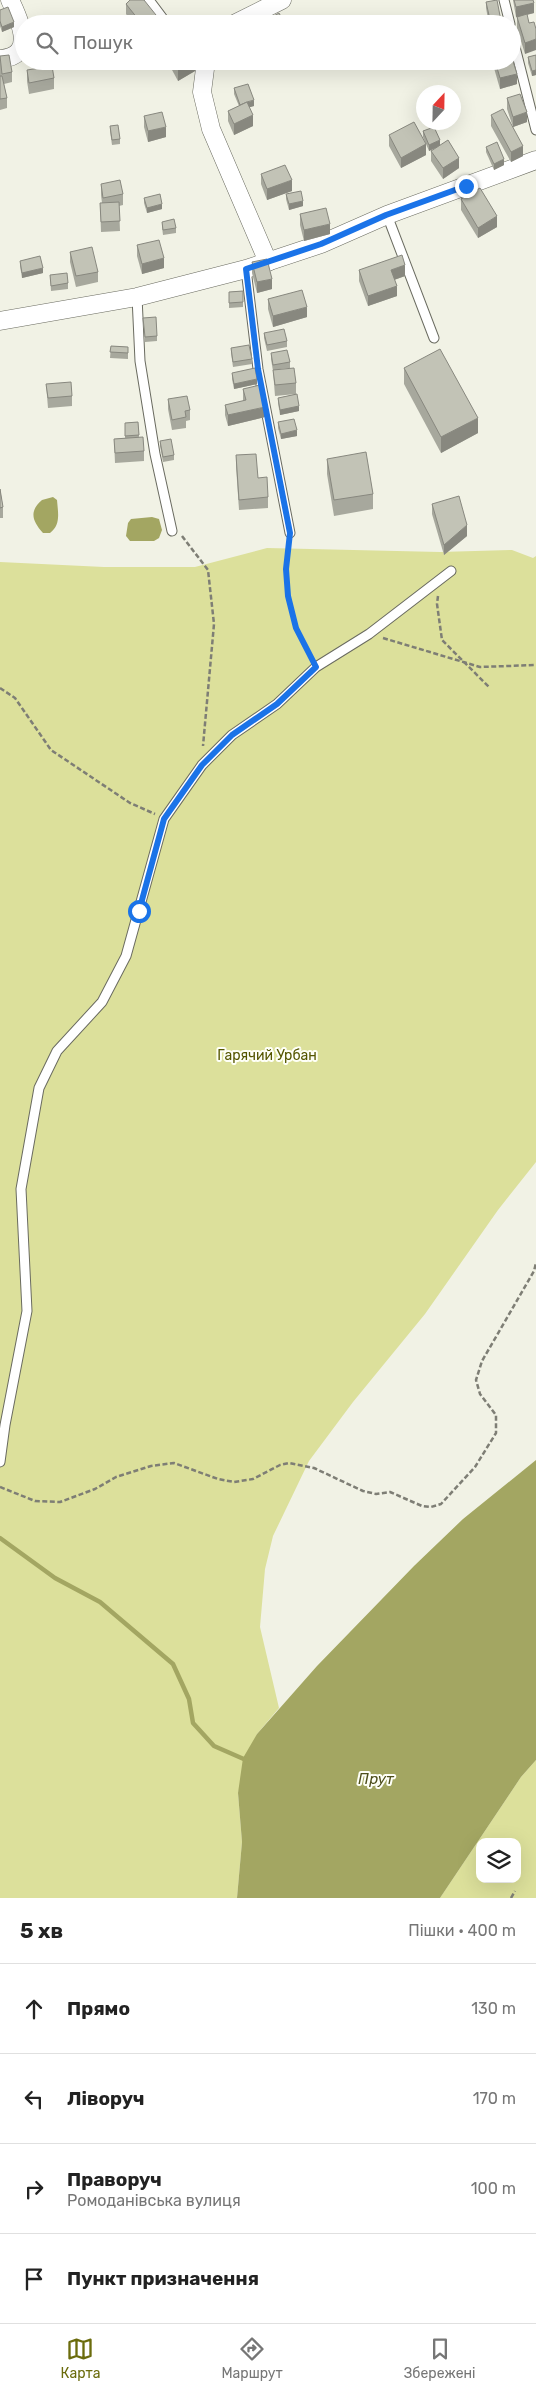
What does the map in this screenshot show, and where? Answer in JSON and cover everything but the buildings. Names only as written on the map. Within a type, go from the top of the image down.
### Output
[{"type":"street","points":[[10,0],[17,15]]},
{"type":"street","points":[[252,15],[282,0]]},
{"type":"street","points":[[0,59],[9,58],[15,55]]},
{"type":"street","points":[[205,70],[202,92],[211,129],[268,262]]},
{"type":"street","points":[[0,321],[137,297],[246,269],[321,244],[386,215],[536,160]]},
{"type":"lane","points":[[148,0],[160,15]]},
{"type":"lane","points":[[504,0],[508,15]]},
{"type":"lane","points":[[521,70],[536,130]]},
{"type":"lane","points":[[386,215],[434,338]]},
{"type":"lane","points":[[246,269],[258,369],[290,533]]},
{"type":"lane","points":[[137,297],[140,361],[155,454],[172,531]]},
{"type":"lane","points":[[0,1462],[5,1425],[27,1311],[21,1189],[39,1088],[57,1051],[102,1002],[126,956],[164,819],[202,765],[232,735],[277,704],[316,667],[370,634],[451,571]]},
{"type":"path","points":[[172,531],[184,537],[208,570],[214,624],[202,765]]},
{"type":"path","points":[[290,533],[286,569],[288,596],[296,628],[316,667]]},
{"type":"path","points":[[442,578],[437,604],[442,640],[488,687]]},
{"type":"path","points":[[370,634],[480,668],[536,665]]},
{"type":"path","points":[[0,688],[15,698],[51,750],[130,803],[164,819]]},
{"type":"path","points":[[0,1487],[35,1501],[60,1502],[77,1497],[116,1477],[151,1466],[174,1463],[218,1479],[234,1482],[253,1480],[280,1465],[289,1463],[314,1468],[363,1491],[376,1494],[390,1492],[422,1506],[431,1507],[441,1504],[475,1467],[496,1433],[496,1415],[480,1394],[476,1380],[482,1361],[534,1271],[536,1263]]},
{"type":"path","points":[[511,1898],[515,1891]]},
{"type":"green space","name":"Гарячий Урбан","points":[[267,548],[440,552],[512,550],[533,558],[536,556],[536,1162],[498,1210],[425,1314],[353,1402],[309,1461],[273,1536],[265,1569],[260,1627],[279,1708],[257,1734],[238,1793],[242,1842],[237,1898],[0,1898],[0,562],[104,567],[195,567]]},
{"type":"green space","points":[[536,1760],[536,1898],[440,1898],[476,1844],[476,1883],[521,1883],[521,1838],[480,1838],[521,1777]]},
{"type":"water","points":[[53,497],[57,500],[58,514],[56,526],[50,533],[43,533],[34,520],[35,508],[42,500]]},
{"type":"water","points":[[152,517],[159,519],[162,530],[159,538],[154,541],[130,541],[126,536],[128,523],[131,519]]},
{"type":"water","name":"Прут","points":[[536,1460],[536,1760],[521,1777],[480,1838],[476,1838],[476,1844],[440,1898],[237,1898],[242,1842],[238,1793],[243,1758],[257,1734],[317,1666],[414,1566],[463,1519]]},
{"type":"waterway","points":[[0,1538],[55,1578],[100,1602],[173,1664],[189,1699],[193,1723],[214,1746],[246,1760]]},
{"type":"route","points":[[139,911],[164,819],[202,765],[232,735],[277,704],[316,667],[296,628],[288,596],[286,569],[290,533],[258,369],[246,269],[321,244],[386,215],[466,186]]}]
